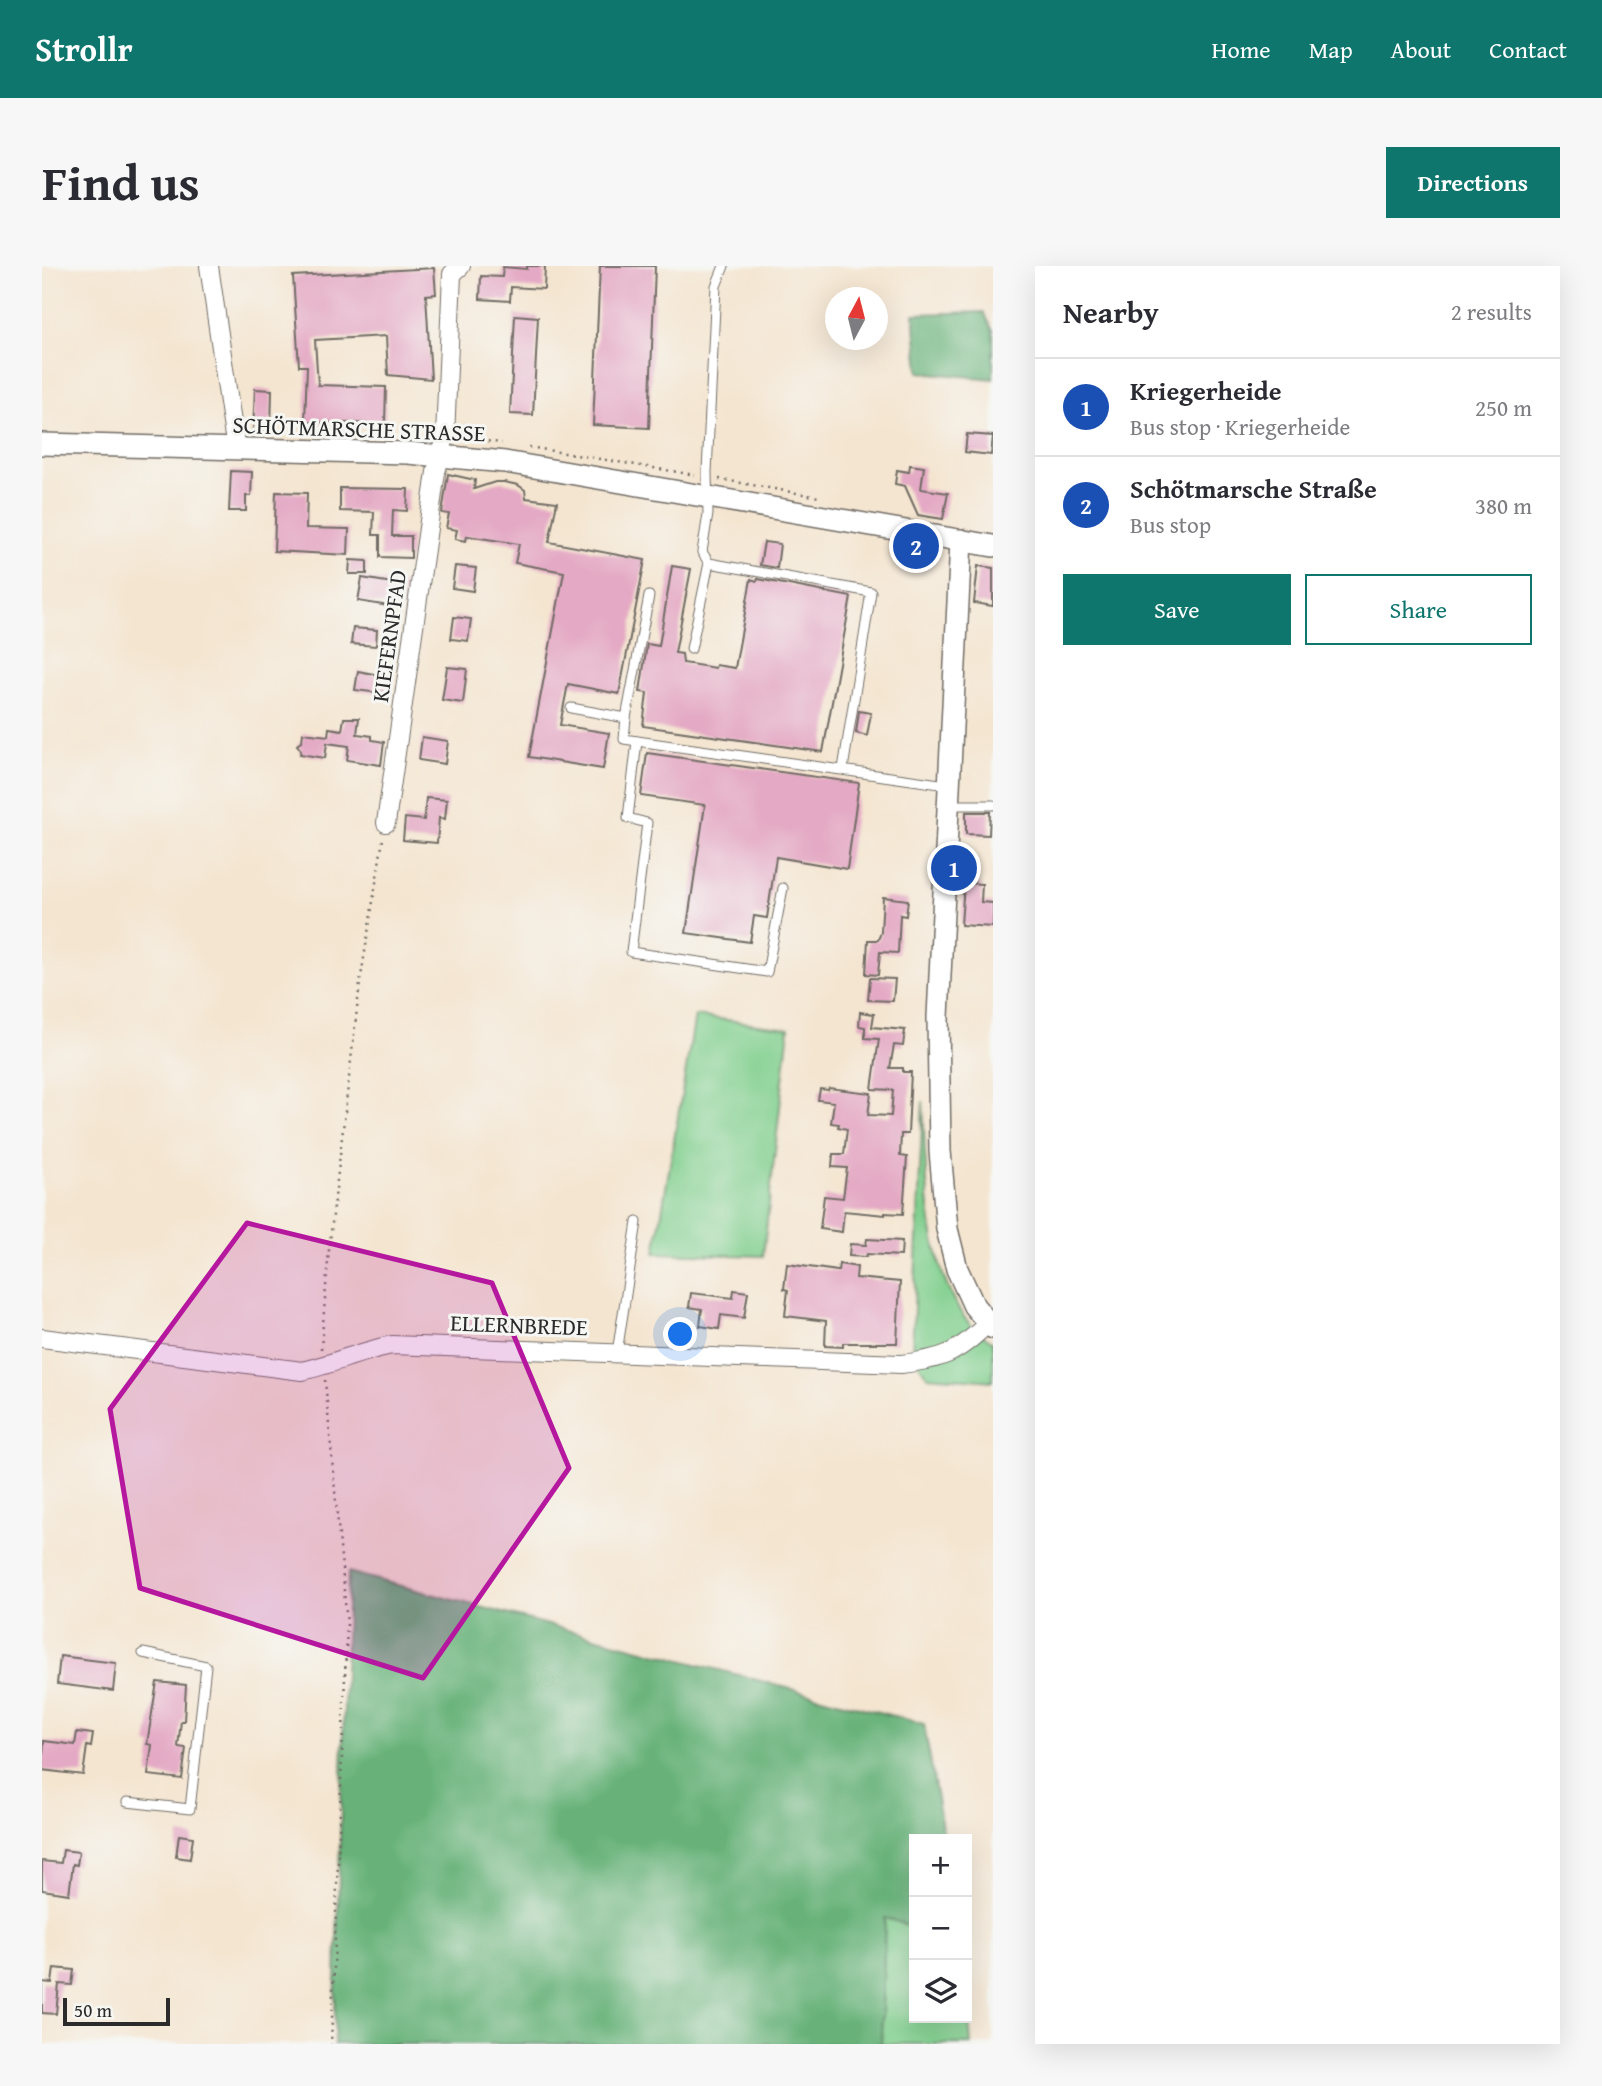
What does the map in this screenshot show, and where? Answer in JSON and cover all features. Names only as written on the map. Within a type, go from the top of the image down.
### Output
[{"type":"street","points":[[209,266],[236,450]]},
{"type":"street","name":"KIEFERNPFAD","points":[[386,823],[436,472],[444,437],[452,274],[461,266]]},
{"type":"street","name":"SCHÖTMARSCHE STRASSE","points":[[42,444],[441,456],[532,466],[993,545]]},
{"type":"street","points":[[961,540],[938,1017],[941,1164],[947,1230],[957,1269],[974,1306],[990,1326]]},
{"type":"street","name":"ELLERNBREDE","points":[[42,1338],[276,1370],[302,1371],[324,1366],[361,1351],[392,1345],[901,1364],[930,1361],[951,1354],[990,1326]]},
{"type":"lane","points":[[691,649],[709,563],[702,552],[708,514],[716,286],[724,266]]},
{"type":"lane","points":[[709,563],[871,592],[843,769]]},
{"type":"lane","points":[[649,596],[624,739],[843,769],[993,805]]},
{"type":"lane","points":[[571,708],[626,718]]},
{"type":"lane","points":[[637,741],[628,818],[646,823],[631,952],[767,972],[783,888]]},
{"type":"lane","points":[[617,1353],[638,1222]]},
{"type":"lane","points":[[127,1802],[190,1809],[204,1692],[206,1666],[143,1653]]},
{"type":"path","points":[[331,2044],[347,1624],[324,1366],[320,1348],[333,1209],[360,983],[386,823]]},
{"type":"highlighted area","points":[[247,1223],[492,1283],[569,1468],[423,1678],[140,1588],[110,1409]]},
{"type":"green space","points":[[984,312],[993,331],[993,379],[919,372],[914,314]]},
{"type":"green space","points":[[695,1016],[789,1028],[763,1256],[655,1253]]},
{"type":"green space","points":[[923,1101],[927,1186],[935,1246],[954,1300],[970,1325],[993,1342],[993,1381],[927,1376],[912,1353]]},
{"type":"green space","points":[[348,1572],[924,1724],[943,1834],[909,1834],[909,1925],[885,1918],[881,2044],[334,2044]]},
{"type":"green space","points":[[885,1917],[909,1925],[909,2023],[969,2023],[971,2044],[881,2044]]},
{"type":"building","points":[[527,266],[545,266],[544,289],[511,287],[510,301],[480,299],[481,276],[502,277],[503,267],[527,269]]},
{"type":"building","points":[[600,266],[655,266],[649,428],[593,425]]},
{"type":"building","points":[[434,268],[436,294],[426,295],[431,379],[388,375],[386,336],[315,340],[318,385],[386,387],[385,424],[305,422],[307,366],[299,366],[293,276]]},
{"type":"building","points":[[515,315],[538,317],[533,415],[510,414]]},
{"type":"building","points":[[255,389],[272,390],[271,430],[253,430]]},
{"type":"building","points":[[967,434],[993,436],[991,455],[965,452]]},
{"type":"building","points":[[910,465],[924,467],[921,489],[948,493],[943,519],[918,515],[905,486],[895,484],[897,470],[909,472]]},
{"type":"building","points":[[231,471],[252,472],[251,496],[246,496],[246,511],[229,511]]},
{"type":"building","points":[[448,474],[475,480],[474,489],[504,482],[518,485],[525,490],[526,498],[557,502],[549,542],[645,560],[619,694],[568,684],[560,725],[609,733],[603,769],[529,757],[564,572],[515,563],[519,544],[467,536],[466,541],[455,539],[457,530],[446,528],[449,514],[442,513]]},
{"type":"building","points":[[340,488],[408,489],[407,511],[393,510],[392,536],[411,536],[411,558],[380,557],[380,535],[373,535],[374,512],[340,511]]},
{"type":"building","points":[[276,492],[307,493],[306,528],[349,529],[348,555],[274,551]]},
{"type":"building","points":[[764,542],[780,544],[777,568],[760,565]]},
{"type":"building","points":[[350,560],[367,561],[367,574],[349,574]]},
{"type":"building","points":[[455,566],[476,568],[473,591],[452,588]]},
{"type":"building","points":[[672,566],[691,569],[675,653],[682,654],[683,663],[735,668],[751,579],[851,597],[823,752],[643,726],[647,693],[640,692],[647,644],[659,646]]},
{"type":"building","points":[[978,566],[993,568],[993,606],[974,603]]},
{"type":"building","points":[[362,578],[405,585],[401,608],[358,601]]},
{"type":"building","points":[[454,617],[471,619],[468,641],[451,639]]},
{"type":"building","points":[[353,628],[377,630],[376,646],[351,644]]},
{"type":"building","points":[[447,667],[467,669],[463,703],[442,700]]},
{"type":"building","points":[[358,671],[390,677],[387,694],[355,690]]},
{"type":"building","points":[[859,711],[871,713],[867,736],[856,733]]},
{"type":"building","points":[[344,718],[359,718],[357,734],[372,736],[372,740],[384,742],[381,765],[347,760],[349,746],[327,743],[325,758],[300,754],[301,750],[297,745],[302,741],[303,733],[328,736],[329,728],[342,730]]},
{"type":"building","points":[[422,737],[448,741],[445,764],[419,760]]},
{"type":"building","points":[[647,753],[859,783],[847,869],[776,857],[767,918],[754,916],[750,942],[686,933],[705,805],[641,796]]},
{"type":"building","points":[[426,798],[447,800],[445,819],[439,818],[437,843],[403,840],[405,818],[424,820]]},
{"type":"building","points":[[966,812],[990,812],[989,835],[966,834]]},
{"type":"building","points":[[964,883],[982,884],[981,902],[993,903],[993,927],[961,925]]},
{"type":"building","points":[[883,897],[908,900],[906,916],[900,915],[898,953],[880,952],[878,975],[866,974],[868,940],[878,940],[881,932]]},
{"type":"building","points":[[870,978],[895,979],[893,1001],[868,1000]]},
{"type":"building","points":[[860,1012],[874,1014],[872,1027],[905,1030],[903,1046],[894,1045],[890,1068],[903,1068],[903,1072],[911,1072],[908,1134],[901,1134],[900,1156],[907,1157],[903,1214],[844,1211],[842,1232],[820,1229],[824,1196],[843,1198],[847,1168],[832,1167],[833,1154],[844,1154],[847,1129],[831,1123],[834,1102],[818,1100],[820,1089],[871,1093],[868,1115],[891,1116],[893,1090],[872,1089],[879,1039],[865,1038],[865,1027],[859,1026]]},
{"type":"building","points":[[867,1239],[902,1241],[901,1256],[849,1256],[850,1244],[866,1245]]},
{"type":"building","points":[[787,1264],[838,1271],[839,1264],[857,1267],[856,1278],[900,1282],[897,1343],[843,1343],[843,1347],[825,1346],[826,1321],[785,1316]]},
{"type":"building","points":[[734,1290],[748,1292],[744,1318],[721,1315],[719,1329],[700,1326],[702,1309],[689,1307],[691,1293],[733,1298]]},
{"type":"building","points":[[60,1656],[116,1663],[113,1691],[57,1684]]},
{"type":"building","points":[[157,1682],[186,1685],[184,1721],[181,1721],[178,1747],[186,1748],[182,1779],[148,1775],[152,1745],[147,1744]]},
{"type":"building","points":[[77,1732],[93,1734],[91,1747],[87,1746],[83,1775],[42,1770],[44,1741],[75,1745]]},
{"type":"building","points":[[179,1835],[193,1837],[190,1859],[176,1857]]},
{"type":"building","points":[[63,1850],[79,1852],[77,1865],[73,1864],[69,1894],[42,1890],[42,1861],[61,1863]]},
{"type":"building","points":[[54,1968],[74,1970],[72,1985],[59,1984],[56,2014],[42,2013],[42,1982],[52,1983]]},
{"type":"place","name":"Schötmarsche Straße","points":[[916,546]]},
{"type":"place","name":"Kriegerheide","points":[[954,868]]}]
